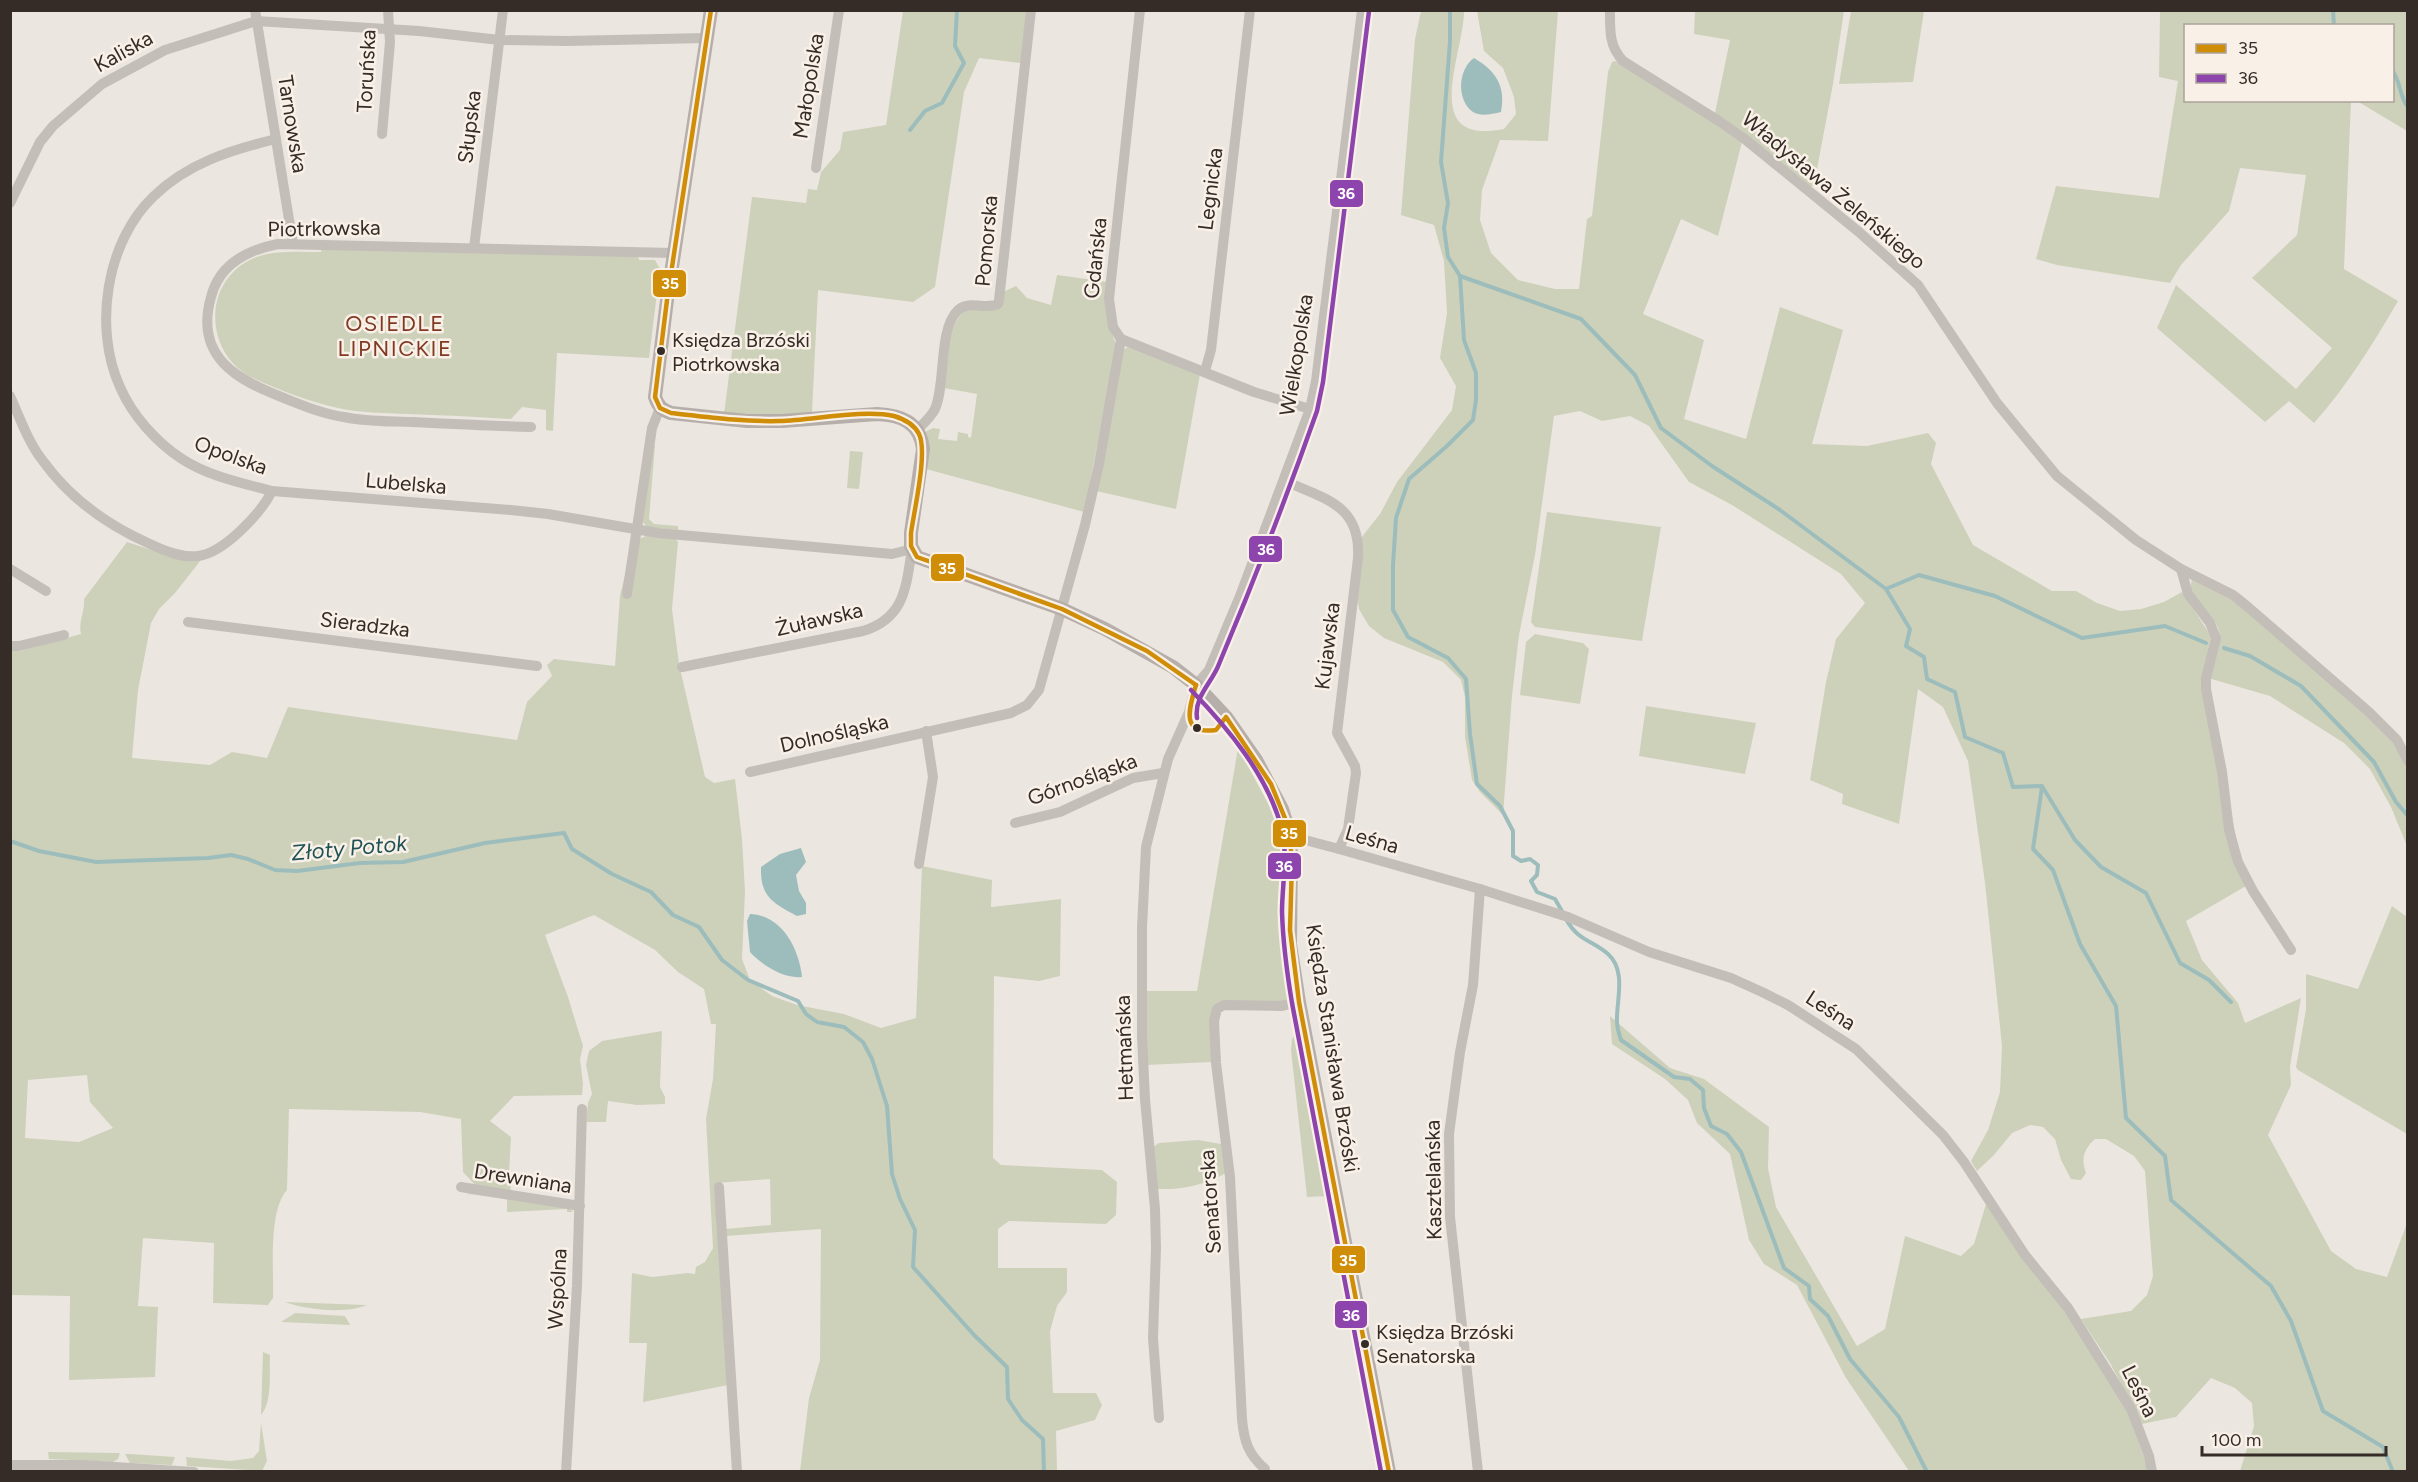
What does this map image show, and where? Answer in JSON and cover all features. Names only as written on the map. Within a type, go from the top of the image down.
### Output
[{"type":"street","name":"Toruńska","points":[[382,134],[390,30],[388,10]]},
{"type":"street","name":"Słupska","points":[[474,248],[503,10]]},
{"type":"street","points":[[627,594],[652,428],[660,408],[656,397],[674,253],[711,10]]},
{"type":"street","name":"Małopolska","points":[[816,168],[840,10]]},
{"type":"street","name":"Pomorska","points":[[917,430],[931,416],[938,401],[946,343],[953,317],[958,310],[966,306],[998,304],[1031,10]]},
{"type":"street","name":"Gdańska","points":[[1121,339],[1113,327],[1109,299],[1140,10]]},
{"type":"street","name":"Legnicka","points":[[1205,371],[1211,350],[1250,10]]},
{"type":"street","name":"Wielkopolska","points":[[1196,685],[1209,670],[1285,481],[1310,409],[1316,381],[1362,10]]},
{"type":"street","name":"Władysława Żeleńskiego","points":[[1610,10],[1611,42],[1614,51],[1623,62],[1746,140],[1892,261],[1923,292],[1997,403],[2057,476],[2136,540],[2181,568],[2233,595],[2321,669],[2397,740],[2408,761]]},
{"type":"street","name":"Kaliska","points":[[10,203],[40,142],[60,120],[102,84],[165,50],[255,16],[500,40],[706,38]]},
{"type":"street","name":"Tarnowska","points":[[255,16],[293,244]]},
{"type":"street","name":"Opolska","points":[[272,491],[235,481],[183,460],[144,425],[120,387],[112,367],[107,310],[118,250],[133,220],[154,196],[191,168],[219,155],[276,139]]},
{"type":"street","name":"Piotrkowska","points":[[531,427],[345,418],[301,405],[251,385],[231,373],[220,360],[212,344],[207,326],[208,307],[213,290],[222,274],[233,262],[247,253],[263,247],[293,244],[674,253]]},
{"type":"street","points":[[1062,609],[1090,505],[1121,339],[1254,392],[1310,409]]},
{"type":"street","points":[[10,396],[41,460],[67,490],[105,521],[159,548],[182,555],[200,556],[212,551],[250,522],[265,505],[272,491]]},
{"type":"street","points":[[636,529],[658,533],[891,554],[912,549],[911,533],[923,449],[917,430],[906,419],[892,415],[782,422],[747,421],[671,413],[660,408]]},
{"type":"street","name":"Kujawska","points":[[1285,481],[1341,507],[1350,518],[1358,538],[1358,558],[1337,733],[1355,766],[1356,773],[1348,829],[1339,849]]},
{"type":"street","name":"Lubelska","points":[[272,491],[520,511],[636,529]]},
{"type":"street","name":"Księdza Stanisława Brzóski","points":[[912,549],[920,559],[1062,609],[1147,651],[1196,685],[1226,717],[1256,760],[1282,809],[1290,840],[1290,944],[1299,1002],[1389,1472]]},
{"type":"street","name":"Żuławska","points":[[682,667],[863,631],[883,624],[892,615],[903,597],[912,549]]},
{"type":"street","points":[[2181,568],[2188,594],[2210,623],[2216,638],[2206,678],[2206,688],[2222,772],[2229,830],[2238,862],[2253,891],[2291,950]]},
{"type":"street","points":[[10,569],[46,591]]},
{"type":"street","name":"Dolnośląska","points":[[750,772],[1011,712],[1027,705],[1039,690],[1062,609]]},
{"type":"street","name":"Sieradzka","points":[[188,622],[537,666]]},
{"type":"street","points":[[10,646],[64,635]]},
{"type":"street","name":"Hetmańska","points":[[1159,1418],[1153,1338],[1155,1209],[1145,1099],[1142,928],[1146,847],[1163,774],[1188,712],[1196,685]]},
{"type":"street","points":[[919,864],[933,777],[926,731]]},
{"type":"street","name":"Górnośląska","points":[[1015,823],[1060,812],[1133,778],[1163,774]]},
{"type":"street","name":"Leśna","points":[[1290,840],[1305,840],[1480,889],[1555,913],[1691,967],[1731,978],[1762,992],[1818,1024],[1864,1057],[1943,1135],[1964,1162],[2025,1255],[2068,1308],[2131,1409],[2149,1456],[2152,1472]]},
{"type":"street","name":"Kasztelańska","points":[[1478,1472],[1450,1217],[1449,1134],[1460,1052],[1473,985],[1480,889]]},
{"type":"street","name":"Senatorska","points":[[1265,1469],[1250,1454],[1245,1443],[1242,1419],[1230,1177],[1216,1063],[1214,1021],[1217,1009],[1224,1005],[1281,1006],[1299,1002]]},
{"type":"street","name":"Wspólna","points":[[566,1472],[580,1206],[582,1109]]},
{"type":"street","name":"Drewniana","points":[[461,1187],[580,1206]]},
{"type":"street","points":[[719,1187],[737,1472]]},
{"type":"street","points":[[10,1465],[194,1472]]},
{"type":"green space","points":[[903,11],[1027,11],[1021,63],[979,58],[964,92],[935,287],[913,302],[818,290],[812,413],[789,416],[724,414],[752,197],[806,203],[808,189],[817,190],[821,172],[840,150],[843,132],[886,125]]},
{"type":"green space","points":[[1421,11],[1464,11],[1454,72],[1452,93],[1454,111],[1461,124],[1478,131],[1504,129],[1516,114],[1514,97],[1503,68],[1484,51],[1477,11],[1558,11],[1548,141],[1500,140],[1482,190],[1480,220],[1491,253],[1518,280],[1555,289],[1579,289],[1587,219],[1592,216],[1608,72],[1612,62],[1616,61],[1717,123],[1742,142],[1718,236],[1681,219],[1643,314],[1704,340],[1684,419],[1746,439],[1780,307],[1843,330],[1812,444],[1867,446],[1928,433],[1936,443],[1931,464],[1973,545],[2052,591],[2076,591],[2097,603],[2120,611],[2141,609],[2164,602],[2182,592],[2211,636],[2203,673],[2246,886],[2186,921],[2202,960],[2238,1003],[2245,1023],[2301,998],[2290,1067],[2291,1085],[2268,1135],[2331,1251],[2356,1269],[2387,1277],[2407,1223],[2407,1471],[2240,1471],[2254,1426],[2252,1403],[2235,1388],[2211,1378],[2176,1417],[2142,1424],[2110,1363],[2081,1319],[2131,1311],[2147,1295],[2153,1276],[2145,1171],[2134,1156],[2106,1139],[2095,1139],[2084,1155],[2086,1173],[2081,1180],[2071,1179],[2061,1160],[2055,1139],[2043,1127],[2030,1125],[2012,1133],[1977,1171],[1971,1161],[1988,1130],[2000,1092],[2002,1046],[1985,883],[1968,761],[1943,707],[1918,689],[1899,824],[1842,804],[1843,794],[1810,780],[1826,682],[1836,639],[1865,603],[1841,574],[1732,505],[1689,482],[1649,426],[1630,416],[1602,421],[1580,411],[1554,416],[1535,555],[1519,635],[1503,815],[1480,792],[1472,780],[1465,737],[1465,697],[1461,680],[1443,662],[1384,638],[1369,626],[1359,609],[1356,592],[1361,538],[1380,514],[1397,482],[1452,410],[1456,386],[1440,358],[1447,313],[1444,261],[1434,225],[1401,215],[1415,39]]},
{"type":"green space","points":[[1695,11],[1844,11],[1814,185],[1811,187],[1715,113],[1730,40],[1694,34]]},
{"type":"green space","points":[[1851,11],[1924,11],[1913,82],[1839,84]]},
{"type":"green space","points":[[2160,11],[2407,11],[2407,131],[2359,102],[2394,102],[2394,24],[2184,24],[2184,102],[2351,102],[2344,269],[2398,301],[2359,364],[2314,423],[2289,401],[2265,422],[2157,328],[2176,285],[2296,389],[2332,348],[2252,278],[2297,235],[2306,175],[2240,168],[2229,211],[2181,265],[2170,283],[2057,265],[2036,259],[2056,186],[2159,198],[2178,81],[2159,77]]},
{"type":"green space","points":[[322,249],[638,256],[639,260],[655,260],[660,269],[649,358],[557,353],[553,431],[546,430],[546,410],[522,407],[511,419],[364,412],[306,399],[253,378],[238,368],[226,354],[219,339],[215,322],[216,305],[222,288],[231,274],[246,262],[273,253],[321,252]]},
{"type":"green space","points":[[1057,275],[1108,282],[1108,323],[1115,342],[1115,356],[1084,512],[926,469],[925,432],[933,428],[940,429],[938,439],[957,441],[958,432],[968,434],[971,438],[977,394],[944,388],[951,334],[960,315],[967,309],[991,309],[1003,292],[1016,286],[1027,298],[1051,305]]},
{"type":"green space","points":[[1128,347],[1200,374],[1176,509],[1096,491],[1123,350]]},
{"type":"green space","points":[[652,445],[655,445],[649,519],[654,524],[678,526],[678,530],[647,527],[642,521]]},
{"type":"green space","points":[[850,451],[863,452],[859,489],[847,488]]},
{"type":"green space","points":[[1547,512],[1661,527],[1642,641],[1535,627],[1531,622]]},
{"type":"green space","points":[[646,536],[674,537],[678,542],[672,609],[679,664],[705,777],[714,783],[735,779],[745,892],[742,959],[750,980],[772,996],[797,1005],[844,1014],[881,1028],[916,1018],[922,866],[992,880],[991,907],[1061,899],[1060,976],[1039,981],[994,976],[993,1158],[1001,1165],[1102,1170],[1117,1182],[1116,1215],[1106,1224],[1009,1221],[998,1229],[998,1268],[1067,1268],[1067,1292],[1057,1306],[1050,1331],[1053,1393],[1096,1393],[1102,1405],[1095,1420],[1056,1431],[1057,1471],[800,1471],[809,1398],[820,1360],[821,1229],[726,1236],[725,1229],[771,1225],[770,1179],[716,1183],[728,1385],[643,1402],[647,1343],[629,1343],[632,1273],[652,1277],[695,1274],[696,1267],[705,1262],[713,1248],[706,1119],[713,1079],[716,1024],[711,1024],[704,989],[678,972],[655,950],[594,915],[545,935],[583,1046],[580,1059],[582,1095],[514,1096],[490,1121],[511,1137],[509,1174],[511,1193],[477,1187],[463,1172],[461,1119],[420,1112],[289,1109],[287,1190],[281,1199],[274,1226],[273,1298],[268,1305],[213,1303],[214,1243],[143,1238],[138,1306],[158,1307],[155,1377],[69,1380],[70,1296],[11,1295],[11,651],[20,651],[81,634],[84,599],[127,542],[167,555],[201,560],[159,609],[151,623],[138,690],[132,758],[210,765],[232,752],[267,758],[288,707],[517,740],[527,702],[552,676],[547,665],[554,659],[615,666],[620,596],[627,566],[639,539]],"holes":[[[87,1075],[90,1102],[113,1128],[79,1142],[25,1138],[28,1080]]]},
{"type":"green space","points":[[2192,580],[2230,599],[2268,627],[2366,715],[2393,743],[2407,767],[2407,846],[2391,807],[2370,769],[2344,743],[2270,696],[2208,678],[2220,637],[2214,622],[2193,595]]},
{"type":"green space","points":[[1535,634],[1583,643],[1589,649],[1580,704],[1520,695],[1526,642]]},
{"type":"green space","points":[[1646,706],[1756,723],[1745,774],[1639,756]]},
{"type":"green space","points":[[1238,748],[1270,807],[1278,828],[1283,870],[1281,940],[1291,1001],[1222,1002],[1212,1062],[1146,1065],[1145,991],[1197,991]]},
{"type":"green space","points":[[2392,906],[2407,917],[2407,1134],[2296,1067],[2306,1009],[2306,974],[2358,989]]},
{"type":"green space","points":[[1610,1016],[1670,1068],[1704,1079],[1769,1127],[1768,1168],[1776,1207],[1857,1346],[1885,1329],[1905,1236],[1961,1256],[1974,1244],[1986,1204],[2066,1311],[2127,1411],[2149,1471],[1909,1471],[1846,1378],[1797,1285],[1764,1264],[1749,1240],[1730,1154],[1697,1123],[1688,1100],[1665,1079],[1612,1044]]},
{"type":"green space","points":[[662,1031],[660,1087],[665,1097],[665,1104],[637,1105],[608,1101],[606,1122],[586,1122],[588,1103],[592,1094],[586,1065],[589,1051],[602,1041]]},
{"type":"green space","points":[[1297,1031],[1328,1196],[1307,1197],[1291,1050],[1292,1039]]},
{"type":"green space","points":[[1198,1140],[1221,1144],[1226,1173],[1193,1186],[1157,1189],[1153,1147],[1159,1143]]},
{"type":"green space","points":[[470,1192],[570,1209],[573,1212],[567,1212],[567,1209],[507,1212],[507,1199],[469,1194],[465,1198]]},
{"type":"green space","points":[[285,1302],[367,1305],[358,1308],[326,1310]]},
{"type":"green space","points":[[295,1313],[345,1316],[350,1325],[281,1322]]},
{"type":"green space","points":[[263,1352],[270,1355],[270,1386],[265,1409],[261,1415]]},
{"type":"green space","points":[[261,1423],[267,1461],[262,1471],[187,1466],[186,1457],[230,1461],[253,1458],[259,1451]]},
{"type":"green space","points":[[48,1452],[120,1453],[118,1459],[113,1462],[49,1459]]},
{"type":"green space","points":[[125,1454],[175,1457],[172,1465],[130,1463]]},
{"type":"water","points":[[1474,58],[1488,68],[1498,80],[1502,94],[1501,112],[1487,115],[1476,114],[1464,100],[1462,77]]},
{"type":"water","points":[[801,848],[806,862],[796,875],[799,891],[806,903],[806,914],[797,916],[770,898],[763,885],[761,867],[780,854]]},
{"type":"water","points":[[750,914],[771,920],[787,935],[797,955],[802,977],[788,976],[773,970],[750,952],[747,921]]},
{"type":"waterway","points":[[910,130],[925,111],[942,103],[964,63],[955,46],[957,10]]},
{"type":"waterway","points":[[1450,10],[1450,41],[1441,162],[1448,203],[1444,228],[1448,257],[1460,276],[1464,340],[1476,373],[1476,400],[1473,420],[1409,479],[1396,518],[1393,610],[1408,637],[1448,658],[1466,679],[1477,784],[1500,806],[1513,831],[1513,856],[1521,861],[1530,859],[1538,865],[1537,875],[1531,881],[1537,892],[1555,899],[1563,913]]},
{"type":"waterway","points":[[2333,10],[2334,24]]},
{"type":"waterway","points":[[2394,74],[2408,107]]},
{"type":"waterway","points":[[1460,276],[1581,319],[1635,375],[1661,428],[1712,466],[1780,510],[1886,589],[1910,629],[1906,646],[1924,657],[1927,679],[1955,692],[1965,737],[2003,753],[2013,787],[2042,786],[2075,840],[2101,867],[2146,893],[2180,963],[2209,980],[2231,1002]]},
{"type":"waterway","points":[[1886,589],[1919,575],[1995,596],[2082,638],[2165,626],[2206,643]]},
{"type":"waterway","points":[[2224,648],[2250,656],[2301,686],[2374,762],[2396,802],[2408,816]]},
{"type":"waterway","points":[[2042,787],[2033,849],[2053,870],[2080,944],[2116,1006],[2126,1118],[2165,1156],[2171,1200],[2271,1286],[2291,1321],[2323,1411],[2383,1447],[2393,1472]]},
{"type":"waterway","name":"Złoty Potok","points":[[10,841],[39,851],[96,862],[208,858],[231,855],[275,870],[297,871],[360,863],[403,862],[485,843],[564,833],[572,849],[612,874],[651,892],[673,915],[699,927],[722,960],[748,980],[798,1001],[806,1014],[817,1022],[844,1027],[863,1042],[872,1059],[887,1106],[892,1174],[900,1199],[915,1230],[913,1267],[975,1336],[1007,1367],[1008,1399],[1022,1420],[1043,1439],[1044,1472]]},
{"type":"waterway","points":[[1566,919],[1575,932],[1602,949],[1614,961],[1619,977],[1617,1022],[1621,1040],[1674,1077],[1690,1079],[1703,1090],[1704,1108],[1711,1126],[1727,1134],[1741,1152],[1784,1268],[1809,1286],[1810,1299],[1828,1316],[1850,1359],[1899,1417],[1927,1472]]},
{"type":"transit line","name":"35","points":[[711,10],[667,300],[655,397],[660,408],[671,413],[752,421],[868,414],[882,414],[905,420],[917,430],[922,454],[911,533],[911,546],[917,557],[1062,609],[1147,651],[1196,685]]},
{"type":"transit line","name":"36","points":[[1197,718],[1198,703],[1216,671],[1245,601],[1317,411],[1323,382],[1369,11]]},
{"type":"transit line","name":"35","points":[[1196,685],[1190,711],[1192,724],[1197,728],[1216,730],[1226,717],[1271,784],[1289,828],[1292,862],[1290,930],[1299,1002],[1389,1472]]},
{"type":"transit line","name":"36","points":[[1191,690],[1246,754],[1268,791],[1282,830],[1285,861],[1283,924],[1290,992],[1381,1472]]},
{"type":"place","name":"Księdza Brzóski Piotrkowska","points":[[661,351]]},
{"type":"place","name":"Księdza Brzóski Senatorska","points":[[1365,1344]]},
{"type":"district","name":"OSIEDLE LIPNICKIE","points":[[395,336]]}]
